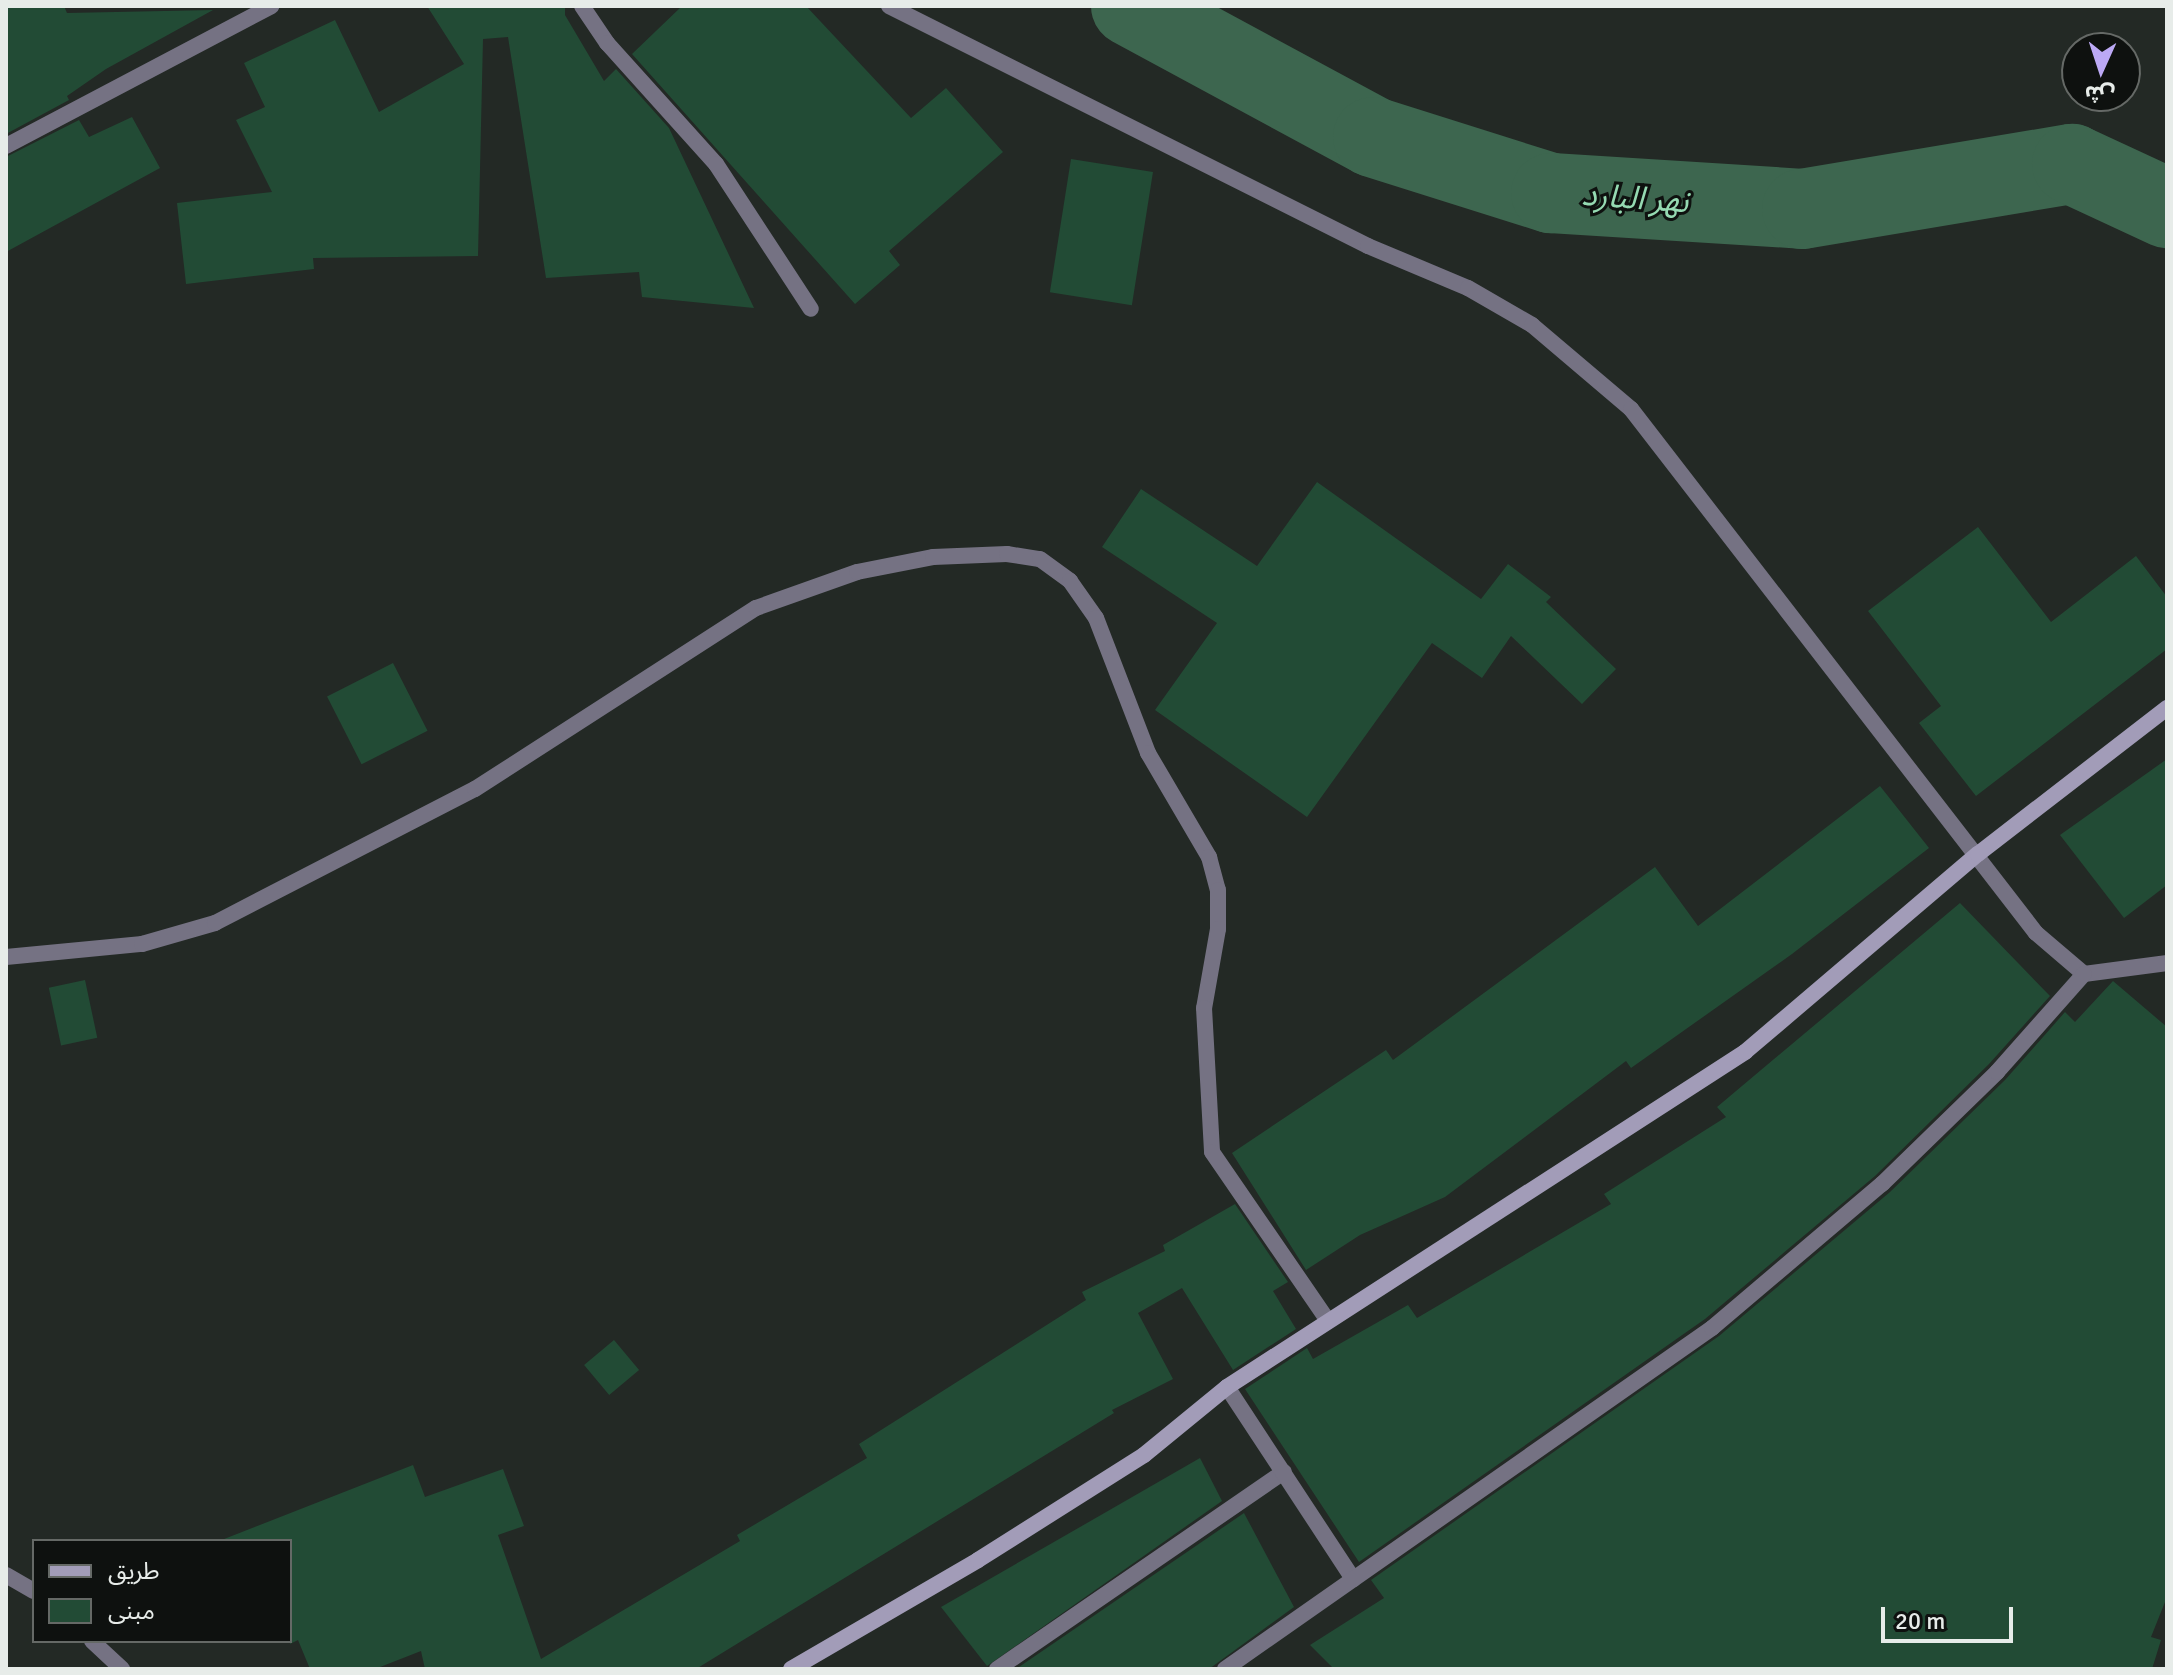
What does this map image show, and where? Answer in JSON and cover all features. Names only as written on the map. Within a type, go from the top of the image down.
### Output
[{"type":"main road","points":[[791,1669],[978,1560],[1144,1455],[1227,1387],[1745,1052],[1978,854],[2167,708]]},
{"type":"street","points":[[6,146],[271,6]]},
{"type":"street","points":[[582,6],[607,43],[716,164],[811,309]]},
{"type":"street","points":[[889,6],[1353,239],[1468,288],[1532,325],[1631,409],[1978,854],[2036,933],[2084,974]]},
{"type":"street","points":[[6,957],[142,944],[215,923],[475,789],[756,608],[857,572],[933,557],[1007,554],[1040,559],[1070,581],[1096,618],[1148,753],[1209,857],[1218,890],[1218,929],[1204,1008],[1212,1152],[1328,1321]]},
{"type":"street","points":[[1225,1669],[1712,1328],[1882,1184],[1997,1072],[2084,974],[2167,963]]},
{"type":"street","points":[[1227,1387],[1353,1579]]},
{"type":"street","points":[[997,1669],[1284,1472]]},
{"type":"street","points":[[6,1575],[32,1590]]},
{"type":"street","points":[[94,1643],[122,1669]]},
{"type":"building","points":[[6,6],[64,6],[67,13],[213,10],[106,69],[67,96],[69,100],[6,134]]},
{"type":"building","points":[[427,6],[565,6],[565,15],[604,81],[616,69],[669,128],[754,308],[642,297],[639,272],[546,278],[508,37],[483,39],[478,256],[313,258],[314,269],[186,284],[177,203],[272,192],[236,120],[265,107],[244,63],[335,20],[379,112],[464,64]]},
{"type":"building","points":[[682,6],[806,6],[911,118],[946,88],[1003,152],[889,251],[900,265],[855,304],[632,54]]},
{"type":"building","points":[[132,117],[160,168],[6,252],[6,157],[79,120],[89,137]]},
{"type":"building","points":[[1071,159],[1153,172],[1132,305],[1050,292]]},
{"type":"building","points":[[1317,482],[1481,599],[1508,564],[1551,597],[1546,602],[1616,669],[1582,704],[1511,636],[1482,678],[1432,643],[1307,817],[1155,710],[1217,623],[1102,547],[1141,489],[1257,566]]},
{"type":"building","points":[[1978,527],[2051,622],[2136,556],[2167,597],[2167,649],[1976,796],[1919,723],[1941,706],[1868,611]]},
{"type":"building","points":[[393,663],[428,731],[362,764],[327,697]]},
{"type":"building","points":[[2167,759],[2167,885],[2124,918],[2060,835]]},
{"type":"building","points":[[1880,786],[1929,848],[1792,954],[1631,1068],[1626,1061],[1445,1197],[1360,1235],[1306,1270],[1232,1153],[1386,1050],[1393,1060],[1655,867],[1698,926]]},
{"type":"building","points":[[1960,903],[2050,996],[1989,1064],[1875,1176],[1705,1319],[1359,1562],[1245,1389],[1307,1348],[1313,1359],[1408,1305],[1417,1318],[1611,1204],[1604,1194],[1726,1117],[1717,1107]]},
{"type":"building","points":[[85,980],[97,1038],[61,1045],[49,988]]},
{"type":"building","points":[[2113,981],[2167,1027],[2167,1597],[2151,1637],[2161,1640],[2152,1669],[1334,1669],[1310,1645],[1384,1598],[1371,1580],[1719,1336],[1890,1192],[2005,1080],[2065,1012],[2075,1022]]},
{"type":"building","points":[[1235,1204],[1288,1282],[1273,1291],[1296,1329],[1233,1370],[1182,1288],[1138,1313],[1173,1379],[1112,1410],[1114,1413],[696,1669],[425,1669],[421,1651],[375,1669],[310,1669],[298,1640],[292,1643],[292,1539],[224,1539],[413,1465],[425,1497],[503,1469],[524,1526],[498,1535],[541,1659],[740,1541],[737,1535],[867,1458],[859,1444],[1086,1300],[1082,1292],[1165,1251],[1163,1245]]},
{"type":"building","points":[[614,1340],[639,1370],[609,1395],[584,1365]]},
{"type":"building","points":[[1200,1458],[1222,1501],[987,1666],[941,1607]]},
{"type":"building","points":[[1244,1513],[1294,1607],[1209,1669],[1016,1669]]},
{"type":"waterway","name":"نهر البارد","points":[[1131,6],[1373,137],[1551,193],[1802,209],[2072,164],[2167,208]]}]
